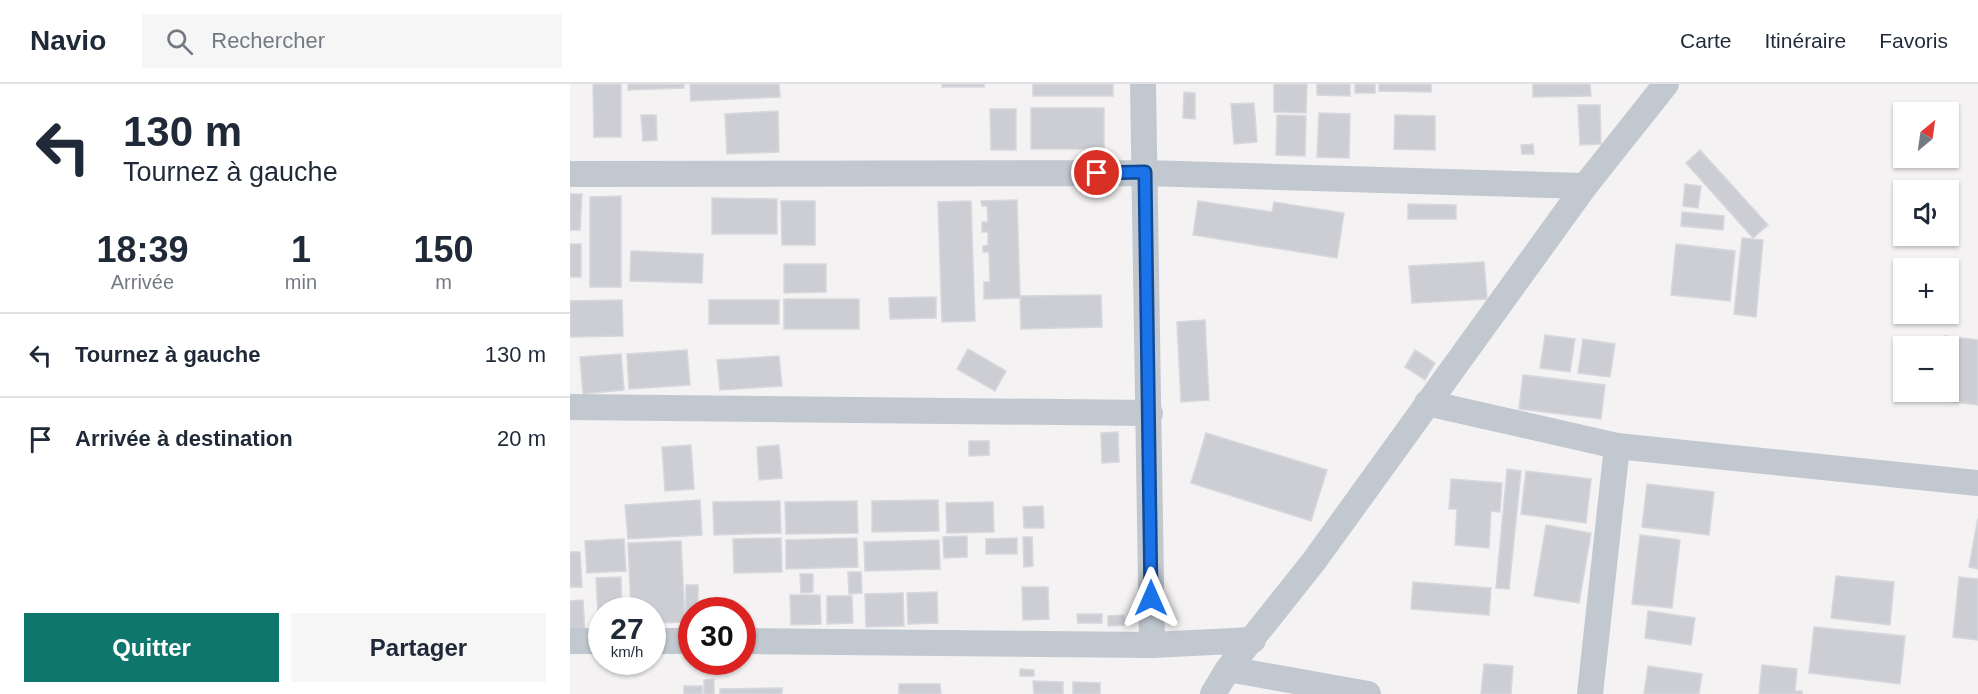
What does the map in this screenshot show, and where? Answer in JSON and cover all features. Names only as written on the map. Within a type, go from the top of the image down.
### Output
[{"type":"street","points":[[1143,84],[1152,645]]},
{"type":"street","points":[[1213,694],[1228,669],[1314,561],[1585,186],[1665,84]]},
{"type":"street","points":[[570,174],[1145,172],[1585,186]]},
{"type":"street","points":[[1427,404],[1617,446],[1978,483]]},
{"type":"street","points":[[570,407],[1150,413]]},
{"type":"street","points":[[1590,694],[1617,446]]},
{"type":"street","points":[[570,640],[588,641]]},
{"type":"street","points":[[756,641],[1152,645],[1253,640]]},
{"type":"street","points":[[1228,669],[1368,694]]},
{"type":"building","points":[[593,84],[621,84],[621,137],[594,137]]},
{"type":"building","points":[[628,84],[684,84],[684,88],[628,90]]},
{"type":"building","points":[[690,84],[779,84],[780,97],[691,101]]},
{"type":"building","points":[[942,84],[984,84],[984,87],[942,87]]},
{"type":"building","points":[[1033,84],[1113,84],[1113,96],[1033,96]]},
{"type":"building","points":[[1274,84],[1307,84],[1306,113],[1274,112]]},
{"type":"building","points":[[1317,84],[1350,84],[1350,96],[1317,95]]},
{"type":"building","points":[[1355,84],[1375,84],[1375,93],[1355,93]]},
{"type":"building","points":[[1379,84],[1431,84],[1431,92],[1379,91]]},
{"type":"building","points":[[1533,84],[1590,84],[1591,96],[1533,97]]},
{"type":"building","points":[[1184,92],[1195,93],[1195,119],[1183,118]]},
{"type":"building","points":[[1254,103],[1257,142],[1234,144],[1231,104]]},
{"type":"building","points":[[1578,105],[1600,105],[1601,144],[1580,145]]},
{"type":"building","points":[[1031,108],[1104,108],[1104,149],[1031,149]]},
{"type":"building","points":[[990,109],[1016,109],[1016,150],[991,150]]},
{"type":"building","points":[[778,111],[779,152],[727,154],[725,114]]},
{"type":"building","points":[[1319,113],[1350,114],[1349,158],[1317,157]]},
{"type":"building","points":[[641,115],[656,115],[657,140],[643,141]]},
{"type":"building","points":[[1277,115],[1306,116],[1305,156],[1276,155]]},
{"type":"building","points":[[1395,115],[1435,116],[1435,150],[1394,149]]},
{"type":"building","points":[[1533,144],[1534,154],[1522,154],[1521,145]]},
{"type":"building","points":[[1700,150],[1768,225],[1753,238],[1686,163]]},
{"type":"building","points":[[1685,184],[1701,186],[1698,208],[1683,206]]},
{"type":"building","points":[[570,194],[582,194],[580,230],[570,230]]},
{"type":"building","points":[[621,196],[621,287],[590,287],[590,197]]},
{"type":"building","points":[[712,198],[777,199],[777,234],[712,234]]},
{"type":"building","points":[[1017,200],[1020,298],[984,299],[984,282],[990,282],[989,252],[983,252],[983,246],[988,245],[988,232],[982,232],[982,222],[988,222],[987,206],[982,206],[981,201]]},
{"type":"building","points":[[781,201],[815,201],[815,245],[782,245]]},
{"type":"building","points":[[971,201],[975,321],[942,322],[938,202]]},
{"type":"building","points":[[1198,201],[1272,212],[1274,202],[1344,213],[1337,258],[1193,235]]},
{"type":"building","points":[[1408,204],[1456,205],[1456,219],[1408,219]]},
{"type":"building","points":[[1682,212],[1724,216],[1723,230],[1681,226]]},
{"type":"building","points":[[1742,238],[1763,240],[1756,317],[1734,314]]},
{"type":"building","points":[[570,244],[581,244],[581,277],[570,277]]},
{"type":"building","points":[[1676,244],[1735,251],[1730,301],[1671,295]]},
{"type":"building","points":[[631,251],[703,254],[702,283],[630,281]]},
{"type":"building","points":[[1484,262],[1487,299],[1412,303],[1409,266]]},
{"type":"building","points":[[784,264],[826,264],[826,292],[784,293]]},
{"type":"building","points":[[1101,295],[1102,327],[1021,329],[1020,296]]},
{"type":"building","points":[[936,297],[936,318],[890,319],[889,298]]},
{"type":"building","points":[[784,299],[859,299],[859,329],[784,329]]},
{"type":"building","points":[[622,300],[623,336],[570,337],[570,301]]},
{"type":"building","points":[[709,300],[779,300],[779,324],[709,324]]},
{"type":"building","points":[[1205,320],[1209,400],[1181,402],[1177,322]]},
{"type":"building","points":[[1545,335],[1575,339],[1570,372],[1540,368]]},
{"type":"building","points":[[1959,338],[1978,340],[1978,405],[1954,402],[1959,402]]},
{"type":"building","points":[[1583,339],[1615,344],[1610,377],[1578,373]]},
{"type":"building","points":[[968,349],[1006,371],[995,391],[957,369]]},
{"type":"building","points":[[687,350],[690,385],[629,389],[627,354]]},
{"type":"building","points":[[1415,350],[1435,363],[1425,380],[1405,367]]},
{"type":"building","points":[[621,354],[624,390],[583,394],[580,357]]},
{"type":"building","points":[[779,356],[782,386],[720,390],[717,360]]},
{"type":"building","points":[[1523,375],[1605,385],[1601,419],[1519,409]]},
{"type":"building","points":[[1118,432],[1119,462],[1102,463],[1101,433]]},
{"type":"building","points":[[1206,433],[1327,470],[1311,521],[1191,483]]},
{"type":"building","points":[[969,441],[989,441],[989,455],[969,456]]},
{"type":"building","points":[[691,445],[694,489],[665,491],[662,447]]},
{"type":"building","points":[[779,445],[782,478],[759,480],[757,447]]},
{"type":"building","points":[[1507,469],[1521,471],[1509,589],[1496,588]]},
{"type":"building","points":[[1526,471],[1591,479],[1586,523],[1521,514]]},
{"type":"building","points":[[1451,479],[1502,483],[1500,512],[1491,511],[1489,548],[1455,545],[1457,509],[1449,509]]},
{"type":"building","points":[[1647,484],[1714,492],[1709,535],[1642,527]]},
{"type":"building","points":[[700,500],[702,535],[628,539],[625,505]]},
{"type":"building","points":[[938,500],[939,531],[872,532],[872,501]]},
{"type":"building","points":[[780,501],[781,533],[714,535],[713,502]]},
{"type":"building","points":[[857,501],[858,533],[786,534],[785,502]]},
{"type":"building","points":[[993,502],[994,532],[947,533],[946,503]]},
{"type":"building","points":[[1043,506],[1044,528],[1024,528],[1023,507]]},
{"type":"building","points":[[1978,518],[1978,569],[1969,567]]},
{"type":"building","points":[[1546,525],[1591,533],[1579,603],[1534,596]]},
{"type":"building","points":[[1640,535],[1680,540],[1672,608],[1632,604]]},
{"type":"building","points":[[967,536],[967,557],[944,558],[943,537]]},
{"type":"building","points":[[1023,537],[1032,537],[1033,566],[1024,567]]},
{"type":"building","points":[[781,538],[782,572],[734,573],[733,539]]},
{"type":"building","points":[[857,538],[858,567],[786,569],[786,540]]},
{"type":"building","points":[[1017,538],[1017,554],[986,554],[986,539]]},
{"type":"building","points":[[624,539],[626,571],[587,573],[585,541]]},
{"type":"building","points":[[939,540],[940,569],[865,571],[864,542]]},
{"type":"building","points":[[681,541],[684,597],[678,597],[678,622],[666,623],[666,597],[630,597],[628,543]]},
{"type":"building","points":[[570,552],[580,552],[582,587],[570,587]]},
{"type":"building","points":[[848,572],[861,572],[862,593],[849,594]]},
{"type":"building","points":[[800,574],[813,574],[813,592],[801,593]]},
{"type":"building","points":[[1836,576],[1894,582],[1890,625],[1831,618]]},
{"type":"building","points":[[621,577],[622,597],[597,597],[596,578]]},
{"type":"building","points":[[1959,577],[1978,579],[1978,640],[1953,637]]},
{"type":"building","points":[[1413,582],[1491,588],[1489,615],[1411,609]]},
{"type":"building","points":[[686,585],[698,585],[698,597],[686,597]]},
{"type":"building","points":[[1022,587],[1048,587],[1049,619],[1023,620]]},
{"type":"building","points":[[937,592],[938,623],[908,624],[907,593]]},
{"type":"building","points":[[903,593],[904,626],[866,627],[865,594]]},
{"type":"building","points":[[790,595],[820,595],[821,624],[791,625]]},
{"type":"building","points":[[827,596],[852,596],[853,623],[827,624]]},
{"type":"building","points":[[583,600],[585,634],[570,635],[570,601]]},
{"type":"building","points":[[1648,611],[1695,618],[1691,645],[1645,638]]},
{"type":"building","points":[[1077,614],[1102,614],[1102,623],[1078,623]]},
{"type":"building","points":[[1124,615],[1125,625],[1108,626],[1108,616]]},
{"type":"building","points":[[1814,627],[1905,636],[1900,684],[1809,673]]},
{"type":"building","points":[[1484,664],[1513,666],[1511,694],[1481,694]]},
{"type":"building","points":[[1762,665],[1797,669],[1795,691],[1802,691],[1802,694],[1759,694]]},
{"type":"building","points":[[1648,666],[1702,674],[1699,694],[1644,694]]},
{"type":"building","points":[[1020,669],[1034,670],[1034,676],[1020,676]]},
{"type":"building","points":[[714,679],[714,694],[704,694],[704,680]]},
{"type":"building","points":[[1033,681],[1063,682],[1063,694],[1034,694]]},
{"type":"building","points":[[1073,682],[1100,683],[1100,694],[1073,694]]},
{"type":"building","points":[[899,684],[940,684],[941,694],[899,694]]},
{"type":"building","points":[[684,686],[702,686],[702,694],[684,694]]},
{"type":"building","points":[[782,688],[782,694],[720,694],[720,689]]},
{"type":"route","points":[[1097,173],[1145,172],[1151,598]]}]
